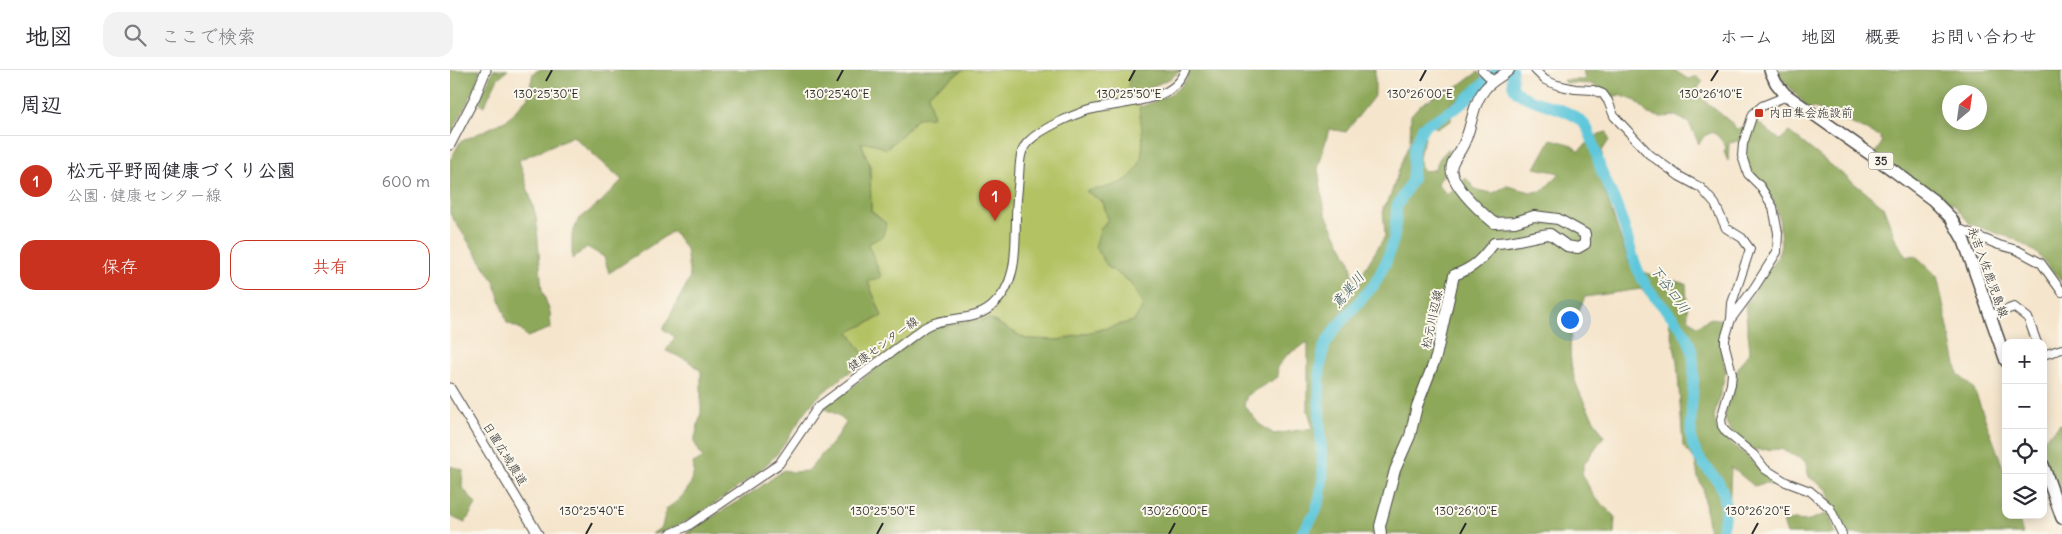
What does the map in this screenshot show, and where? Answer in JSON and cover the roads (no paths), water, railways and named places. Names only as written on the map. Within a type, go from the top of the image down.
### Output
[{"type":"main road","name":"永吉入佐鹿児島線","points":[[1768,70],[1785,94],[1943,209],[1957,228],[2002,350]]},
{"type":"main road","name":"松元川辺線","points":[[1381,534],[1380,526],[1395,470],[1410,436],[1417,406],[1436,357],[1454,275],[1469,270],[1482,259],[1494,243],[1512,243],[1550,234],[1567,246],[1578,248],[1585,244],[1585,234],[1558,219],[1534,216],[1515,222],[1494,223],[1468,196],[1452,172],[1453,160],[1462,149],[1469,134],[1476,102],[1488,76],[1508,71]]},
{"type":"main road","points":[[2046,474],[2062,518]]},
{"type":"street","points":[[450,145],[475,97],[486,70]]},
{"type":"street","name":"健康センター線","points":[[670,534],[688,526],[779,464],[818,406],[924,327],[941,320],[980,314],[992,307],[1007,288],[1014,262],[1020,157],[1029,140],[1048,128],[1084,112],[1156,96],[1180,82],[1186,70]]},
{"type":"street","points":[[1535,70],[1545,80],[1557,85],[1593,90],[1603,94],[1614,116],[1649,154],[1679,176],[1701,188],[1715,204],[1726,228],[1742,238],[1750,249],[1732,303],[1731,319],[1725,338],[1732,378],[1721,419],[1722,426],[1726,432],[1754,455],[1765,469],[1786,482],[1810,491],[1820,499],[1830,508],[1842,534]]},
{"type":"street","points":[[1731,319],[1777,252],[1778,233],[1773,207],[1760,186],[1748,174],[1742,156],[1743,144],[1754,114],[1762,106],[1782,98],[1785,94]]},
{"type":"street","points":[[1957,228],[1999,245],[2017,250],[2040,263],[2062,292]]},
{"type":"street","points":[[1990,316],[2014,307],[2028,318],[2036,339]]},
{"type":"street","points":[[2047,354],[2062,349]]},
{"type":"street","name":"日置広域農道","points":[[450,388],[538,534]]},
{"type":"waterway","name":"鳶巣川","points":[[1301,534],[1315,513],[1323,477],[1319,404],[1320,370],[1324,347],[1334,330],[1374,285],[1386,262],[1394,238],[1397,206],[1412,180],[1414,148],[1423,127],[1459,106],[1498,70]]},
{"type":"waterway","name":"下谷口川","points":[[1512,71],[1513,86],[1518,92],[1526,97],[1571,114],[1587,128],[1600,167],[1617,206],[1638,270],[1647,287],[1683,330],[1691,348],[1694,371],[1691,419],[1692,442],[1700,459],[1719,483],[1724,495],[1725,515],[1720,534]]},
{"type":"place","name":"内田集会施設前","points":[[1759,113]]},
{"type":"place","name":"松元平野岡健康づくり公園","points":[[995,221]]}]
